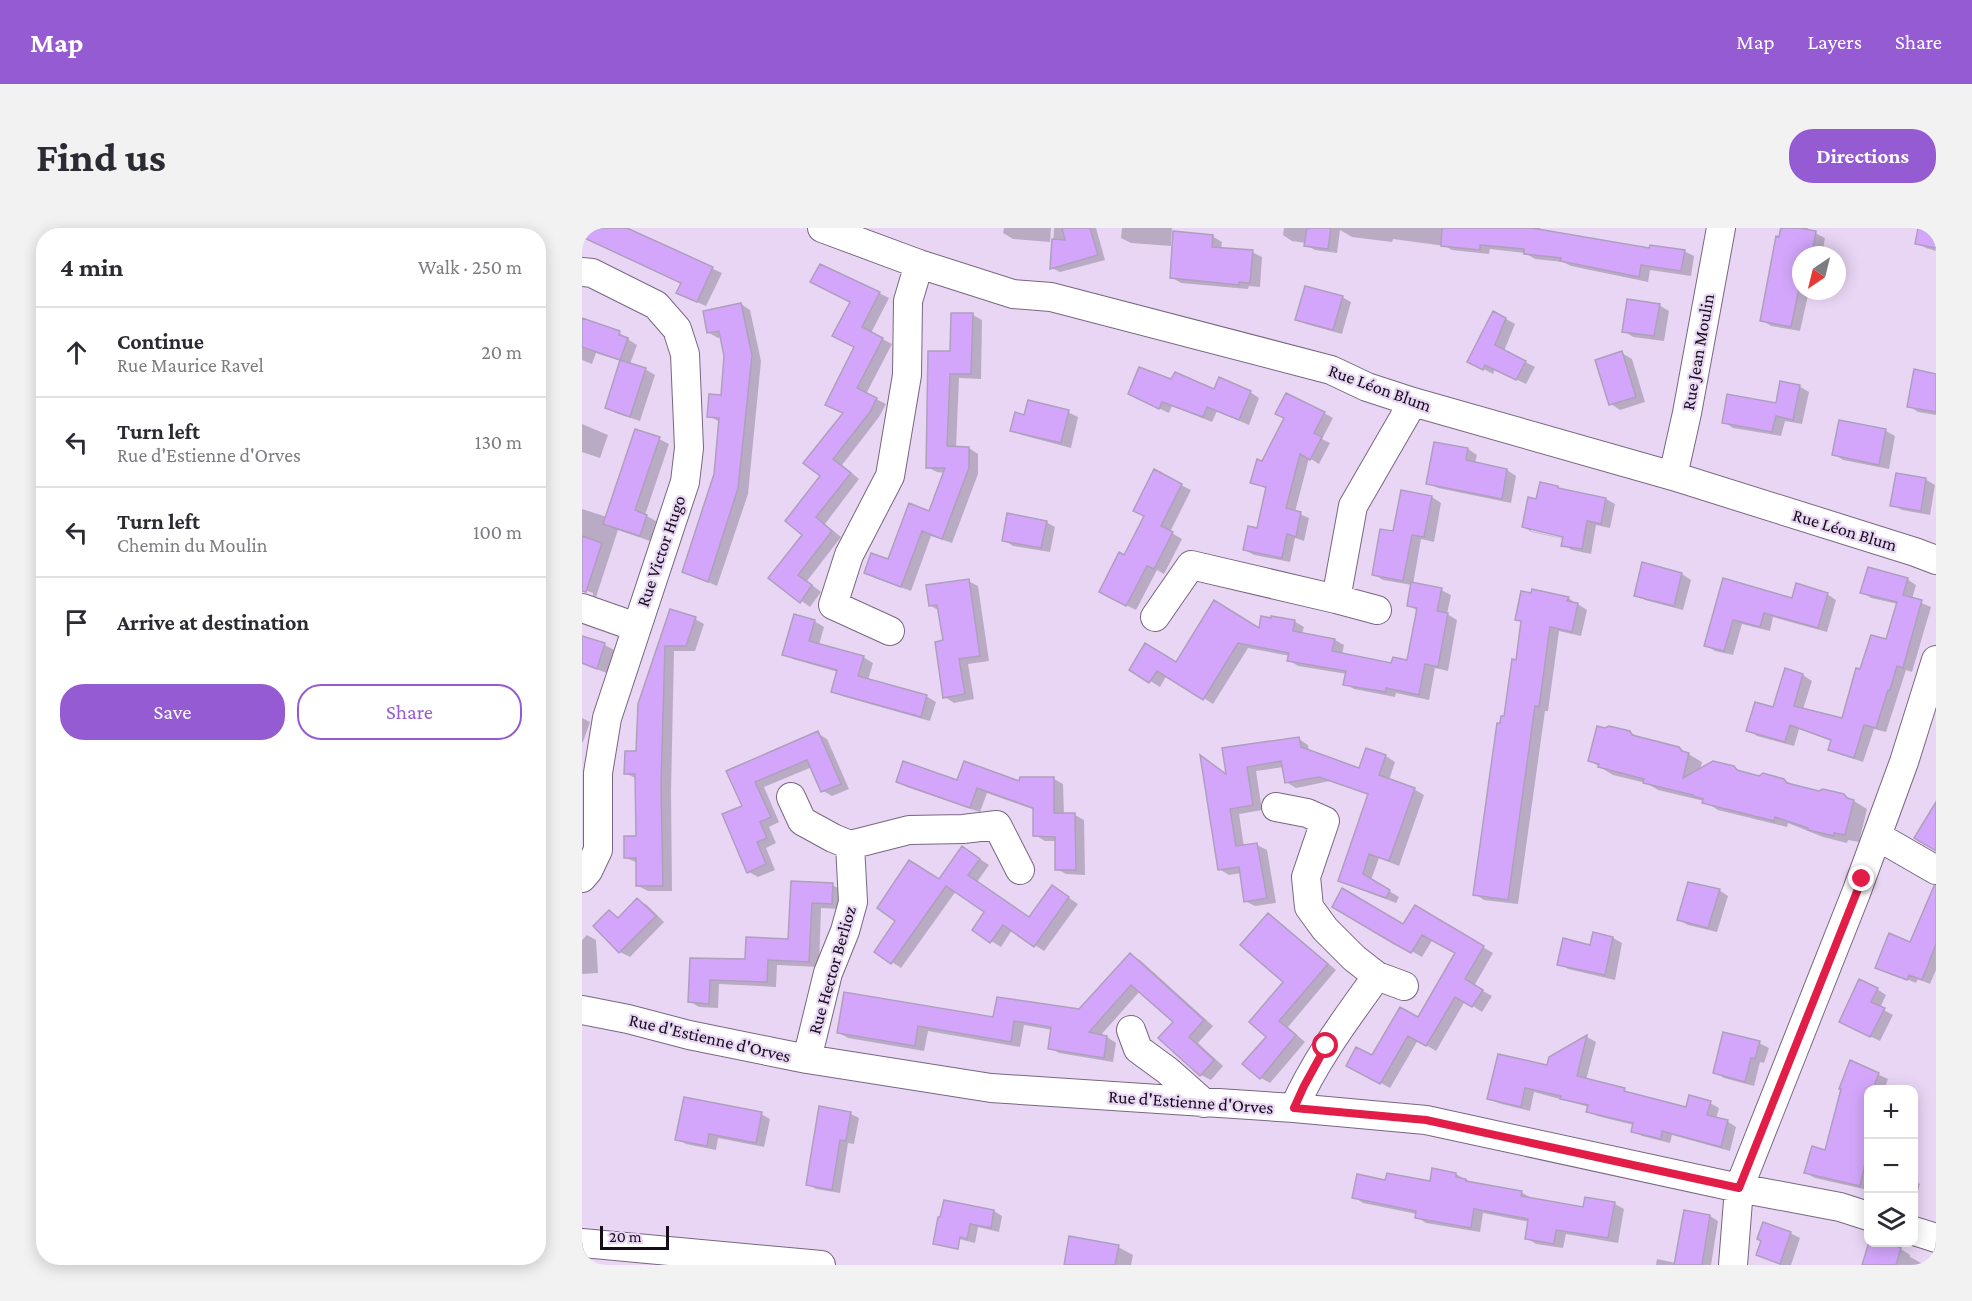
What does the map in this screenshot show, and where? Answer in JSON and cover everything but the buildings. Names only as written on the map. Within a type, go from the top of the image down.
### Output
[{"type":"street","name":"Rue Léon Blum","points":[[822,228],[919,264],[1013,294],[1051,297],[1331,370],[1367,387],[1413,402],[1673,476],[1936,560]]},
{"type":"street","name":"Rue Jean Moulin","points":[[1673,476],[1687,413],[1720,228]]},
{"type":"street","points":[[890,631],[833,605],[849,555],[890,476],[907,375],[908,301],[919,264]]},
{"type":"street","name":"Rue Victor Hugo","points":[[582,272],[592,273],[656,305],[677,329],[685,354],[689,448],[684,483],[607,718],[598,773],[598,850],[588,872],[582,878]]},
{"type":"street","points":[[1336,598],[1353,506],[1413,402]]},
{"type":"street","points":[[1155,617],[1191,565],[1336,598],[1377,610]]},
{"type":"street","points":[[582,608],[636,627]]},
{"type":"street","points":[[1733,1265],[1739,1188],[1877,836],[1904,762],[1936,660]]},
{"type":"street","points":[[791,797],[802,821],[833,838],[850,844],[909,830],[963,829],[998,825],[1020,870]]},
{"type":"street","points":[[1276,807],[1307,813],[1325,821],[1306,877],[1309,907],[1325,929],[1354,958],[1377,976],[1404,986]]},
{"type":"street","points":[[1877,836],[1936,870]]},
{"type":"street","name":"Rue Hector Berlioz","points":[[807,1059],[828,973],[845,931],[853,902],[850,844]]},
{"type":"street","points":[[1294,1108],[1326,1046],[1377,976]]},
{"type":"street","name":"Rue d'Estienne d'Orves","points":[[582,1010],[807,1059],[991,1088],[1294,1108],[1426,1120],[1739,1188],[1840,1207],[1864,1214]]},
{"type":"street","points":[[1131,1030],[1138,1049],[1168,1071],[1204,1103]]},
{"type":"street","points":[[1918,1232],[1936,1239]]},
{"type":"street","points":[[582,1243],[821,1265]]},
{"type":"route","points":[[1326,1046],[1294,1108],[1426,1120],[1739,1188],[1862,879]]}]
